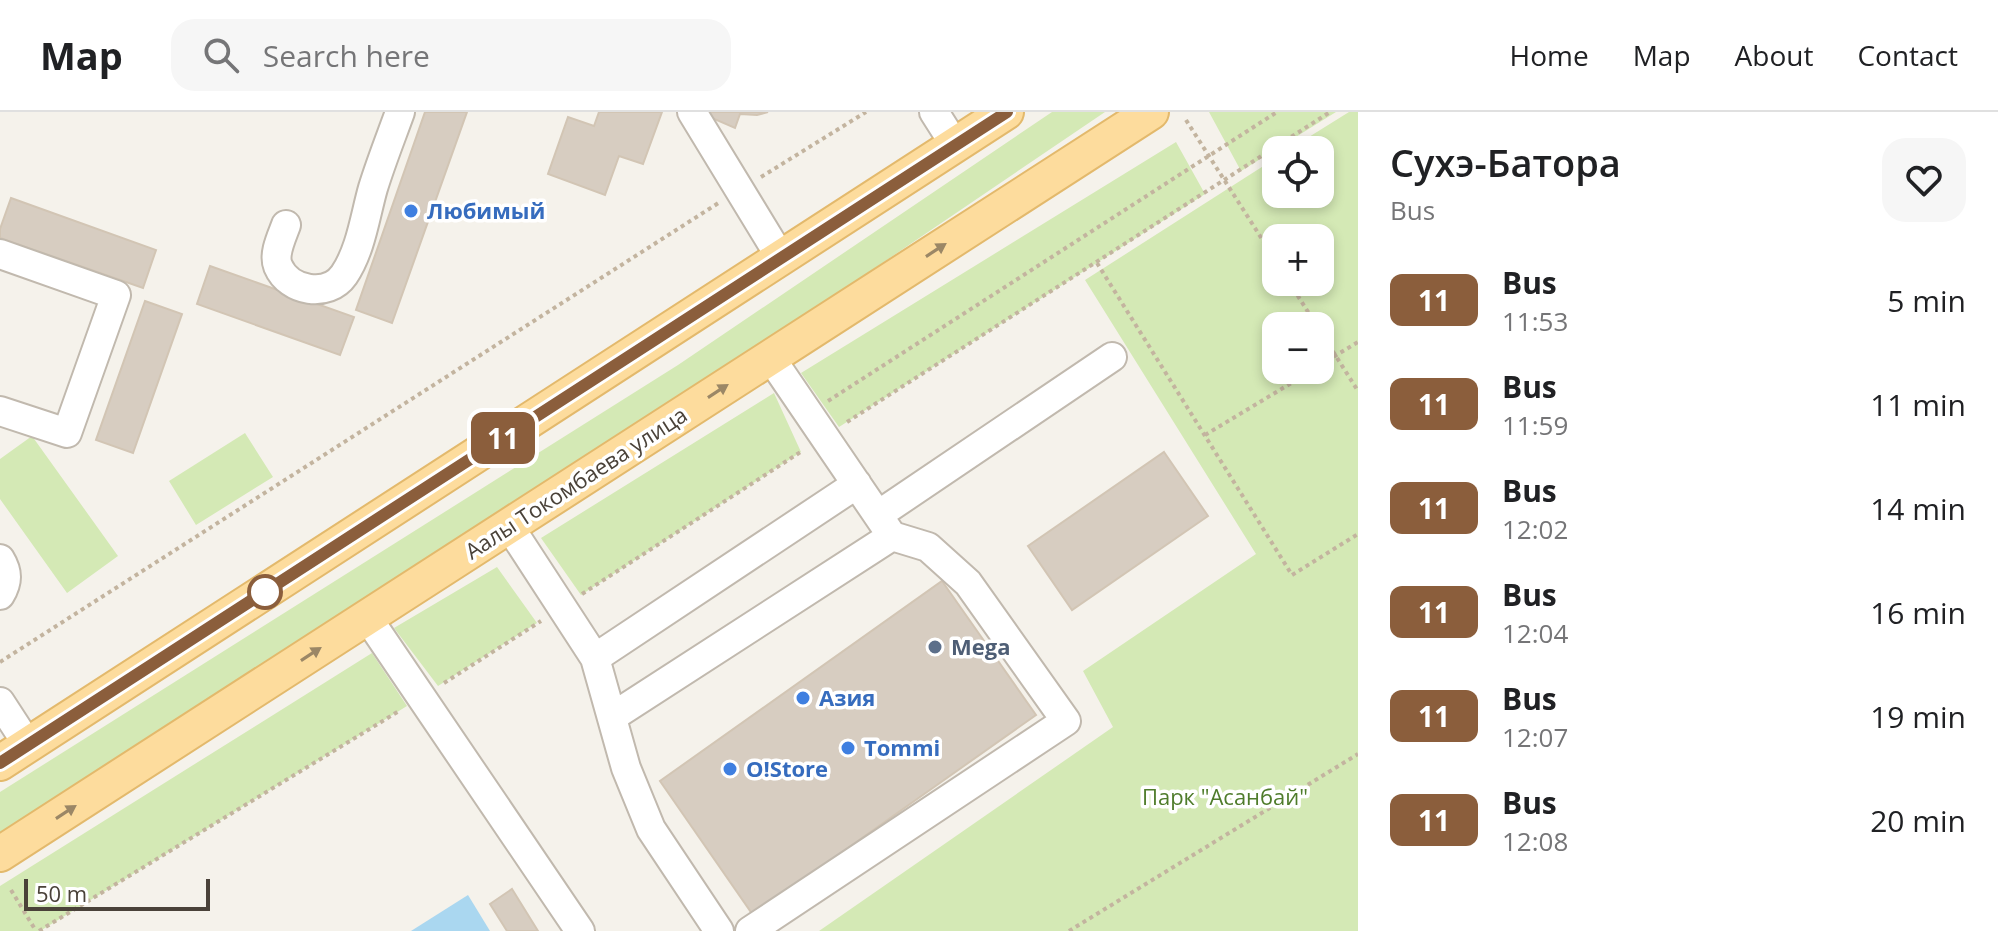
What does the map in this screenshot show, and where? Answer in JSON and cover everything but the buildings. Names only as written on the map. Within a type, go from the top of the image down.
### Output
[{"type":"main road","points":[[0,763],[1006,112]]},
{"type":"main road","name":"Аалы Токомбаева улица","points":[[0,854],[1151,112]]},
{"type":"street","points":[[286,225],[277,256],[282,273],[306,289],[326,289],[335,284],[353,257],[400,112]]},
{"type":"street","points":[[692,112],[781,258]]},
{"type":"street","points":[[934,112],[955,145]]},
{"type":"street","points":[[0,254],[116,295],[67,433],[0,411]]},
{"type":"street","points":[[750,931],[1066,721],[968,583],[928,547],[885,525],[770,357]]},
{"type":"street","points":[[612,717],[885,525],[1112,357]]},
{"type":"street","points":[[595,658],[857,484]]},
{"type":"street","points":[[509,526],[595,658],[626,768],[651,829],[719,931]]},
{"type":"street","points":[[0,559],[7,569],[7,578],[0,595]]},
{"type":"street","points":[[367,617],[580,931]]},
{"type":"street","points":[[0,702],[28,745]]},
{"type":"path","points":[[0,662],[740,189],[866,112]]},
{"type":"path","points":[[11,890],[38,931],[421,697],[562,607],[816,425],[1277,112]]},
{"type":"path","points":[[816,425],[1097,263],[1330,112]]},
{"type":"path","points":[[1186,120],[1262,239]]},
{"type":"path","points":[[1097,263],[1292,575],[1358,534]]},
{"type":"path","points":[[1336,356],[1358,342]]},
{"type":"path","points":[[1334,353],[1358,391]]},
{"type":"path","points":[[1205,435],[1290,384]]},
{"type":"path","points":[[1069,931],[1358,754]]},
{"type":"green space","points":[[1052,112],[1105,112],[558,483],[0,836],[0,792],[678,365]]},
{"type":"green space","points":[[1209,112],[1336,112],[1297,136],[1262,136],[1262,158],[1241,171]]},
{"type":"green space","name":"Парк \"Асанбай\"","points":[[1349,112],[1358,112],[1358,931],[819,931],[1113,727],[1083,671],[1256,554],[1085,280],[1262,167],[1262,208],[1334,208],[1334,136],[1310,136]]},
{"type":"green space","points":[[1176,142],[1205,194],[839,427],[801,373]]},
{"type":"green space","points":[[774,393],[801,452],[581,595],[541,538]]},
{"type":"green space","points":[[245,433],[273,477],[196,525],[169,481]]},
{"type":"green space","points":[[32,436],[118,556],[67,593],[0,499],[0,459]]},
{"type":"green space","points":[[497,567],[537,623],[438,686],[394,628]]},
{"type":"green space","points":[[372,653],[407,706],[40,931],[0,931],[0,886]]},
{"type":"water","points":[[468,895],[490,931],[411,931]]},
{"type":"bus line","name":"11","points":[[0,763],[1007,112]]},
{"type":"place","name":"Любимый","points":[[411,211]]},
{"type":"place","name":"Mega","points":[[935,647]]},
{"type":"place","name":"Азия","points":[[803,698]]},
{"type":"place","name":"Tommi","points":[[848,748]]},
{"type":"place","name":"O!Store","points":[[730,769]]}]
